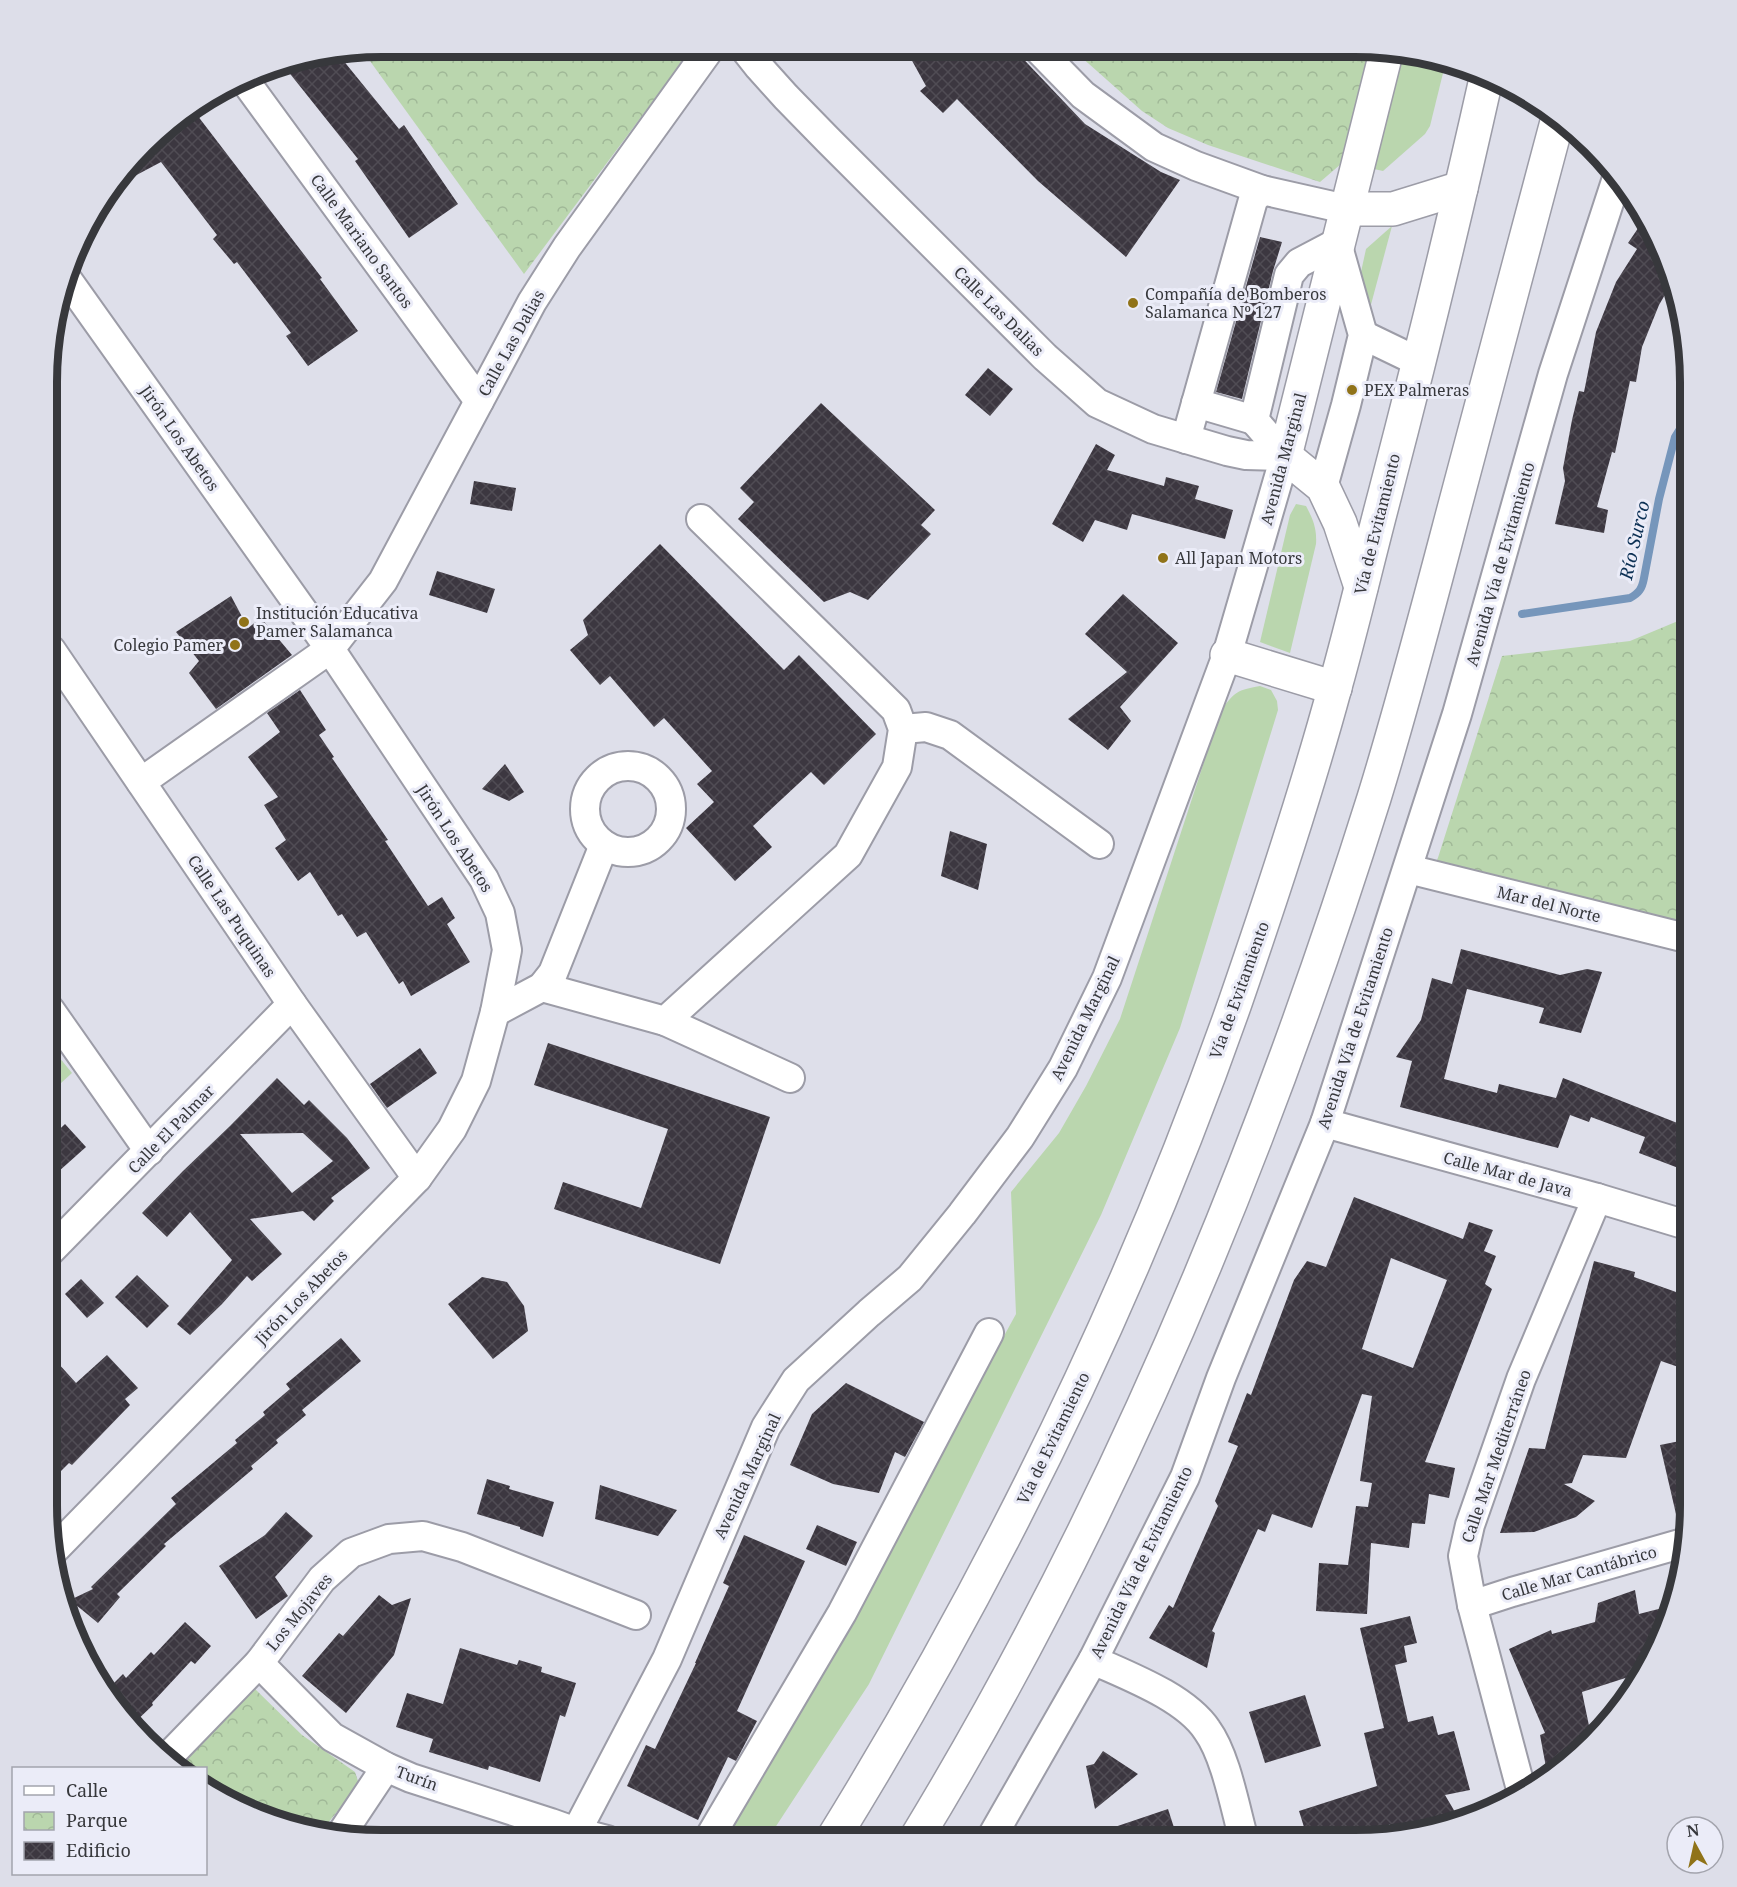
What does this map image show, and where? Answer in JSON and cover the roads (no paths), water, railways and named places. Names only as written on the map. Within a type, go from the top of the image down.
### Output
[{"type":"main road","name":"Avenida Marginal","points":[[1285,456],[1385,59]]},
{"type":"main road","name":"Vía de Evitamiento","points":[[838,1830],[888,1749],[991,1563],[1046,1455],[1134,1260],[1195,1111],[1273,892],[1335,688],[1419,362],[1485,84]]},
{"type":"main road","points":[[921,1830],[995,1702],[1053,1592],[1125,1445],[1182,1323],[1240,1180],[1290,1046],[1334,922],[1412,666],[1556,126]]},
{"type":"main road","points":[[1346,209],[1393,209],[1461,188]]},
{"type":"main road","points":[[1285,456],[1323,487],[1340,523],[1361,586]]},
{"type":"main road","points":[[1227,655],[1335,688]]},
{"type":"street","name":"Calle Las Dalias","points":[[141,782],[330,649],[383,581],[532,302],[567,246],[704,57]]},
{"type":"street","name":"Calle Las Dalias","points":[[751,57],[828,140],[1045,357],[1097,403],[1153,429],[1186,439],[1246,455],[1285,456]]},
{"type":"street","points":[[1046,57],[1083,95],[1154,147],[1196,166],[1262,190],[1346,209]]},
{"type":"street","name":"Calle Mariano Santos","points":[[248,86],[478,400]]},
{"type":"street","name":"Avenida Vía de Evitamiento","points":[[996,1830],[1093,1659],[1185,1477],[1221,1378],[1325,1124],[1458,714],[1553,374],[1615,186]]},
{"type":"street","points":[[1186,439],[1253,201],[1262,190]]},
{"type":"street","points":[[1254,420],[1289,275],[1299,263],[1337,243],[1363,335],[1323,487]]},
{"type":"street","name":"Jirón Los Abetos","points":[[60,1544],[417,1178],[452,1129],[476,1081],[495,1012],[507,950],[500,914],[484,879],[330,649],[72,285]]},
{"type":"street","points":[[1363,335],[1419,362]]},
{"type":"street","points":[[1196,403],[1254,420],[1285,456]]},
{"type":"street","name":"Avenida Marginal","points":[[577,1830],[667,1659],[766,1427],[796,1380],[868,1313],[910,1278],[1020,1137],[1063,1068],[1107,978],[1227,655],[1285,456]]},
{"type":"street","points":[[665,1021],[848,855],[897,766],[903,729],[896,710],[701,519]]},
{"type":"street","name":"Calle Las Puquinas","points":[[57,659],[292,1004],[417,1178]]},
{"type":"street","points":[[903,729],[926,727],[950,735],[1099,844]]},
{"type":"street","points":[[495,1012],[542,987],[553,973],[604,845]]},
{"type":"street","name":"Mar del Norte","points":[[1407,870],[1680,937]]},
{"type":"street","points":[[542,987],[665,1021],[790,1078]]},
{"type":"street","name":"Calle El Palmar","points":[[57,1244],[292,1004]]},
{"type":"street","points":[[57,1020],[149,1151]]},
{"type":"street","name":"Calle Mar de Java","points":[[1325,1124],[1680,1223]]},
{"type":"street","name":"Calle Mar Mediterráneo","points":[[1520,1786],[1472,1605],[1463,1556],[1470,1525],[1521,1379],[1597,1198]]},
{"type":"street","points":[[714,1830],[842,1613],[989,1333]]},
{"type":"street","name":"Los Mojaves","points":[[172,1753],[259,1663],[322,1579],[351,1553],[389,1539],[423,1536],[462,1547],[636,1615]]},
{"type":"street","name":"Calle Mar Cantábrico","points":[[1472,1605],[1677,1545]]},
{"type":"street","points":[[1093,1659],[1175,1700],[1200,1720],[1214,1740],[1220,1755],[1242,1830]]},
{"type":"street","name":"Turín","points":[[259,1663],[332,1737],[386,1767],[411,1778],[551,1822],[564,1830]]},
{"type":"street","points":[[346,1828],[386,1767]]},
{"type":"waterway","name":"Río Surco","points":[[1522,614],[1630,598],[1638,592],[1643,582],[1659,499],[1675,437],[1680,429]]},
{"type":"place","name":"Compañía de Bomberos Salamanca Nº 127","points":[[1133,303]]},
{"type":"place","name":"PEX Palmeras","points":[[1352,390]]},
{"type":"place","name":"All Japan Motors","points":[[1163,558]]},
{"type":"place","name":"Institución Educativa Pamer Salamanca","points":[[244,622]]},
{"type":"place","name":"Colegio Pamer","points":[[235,645]]}]
